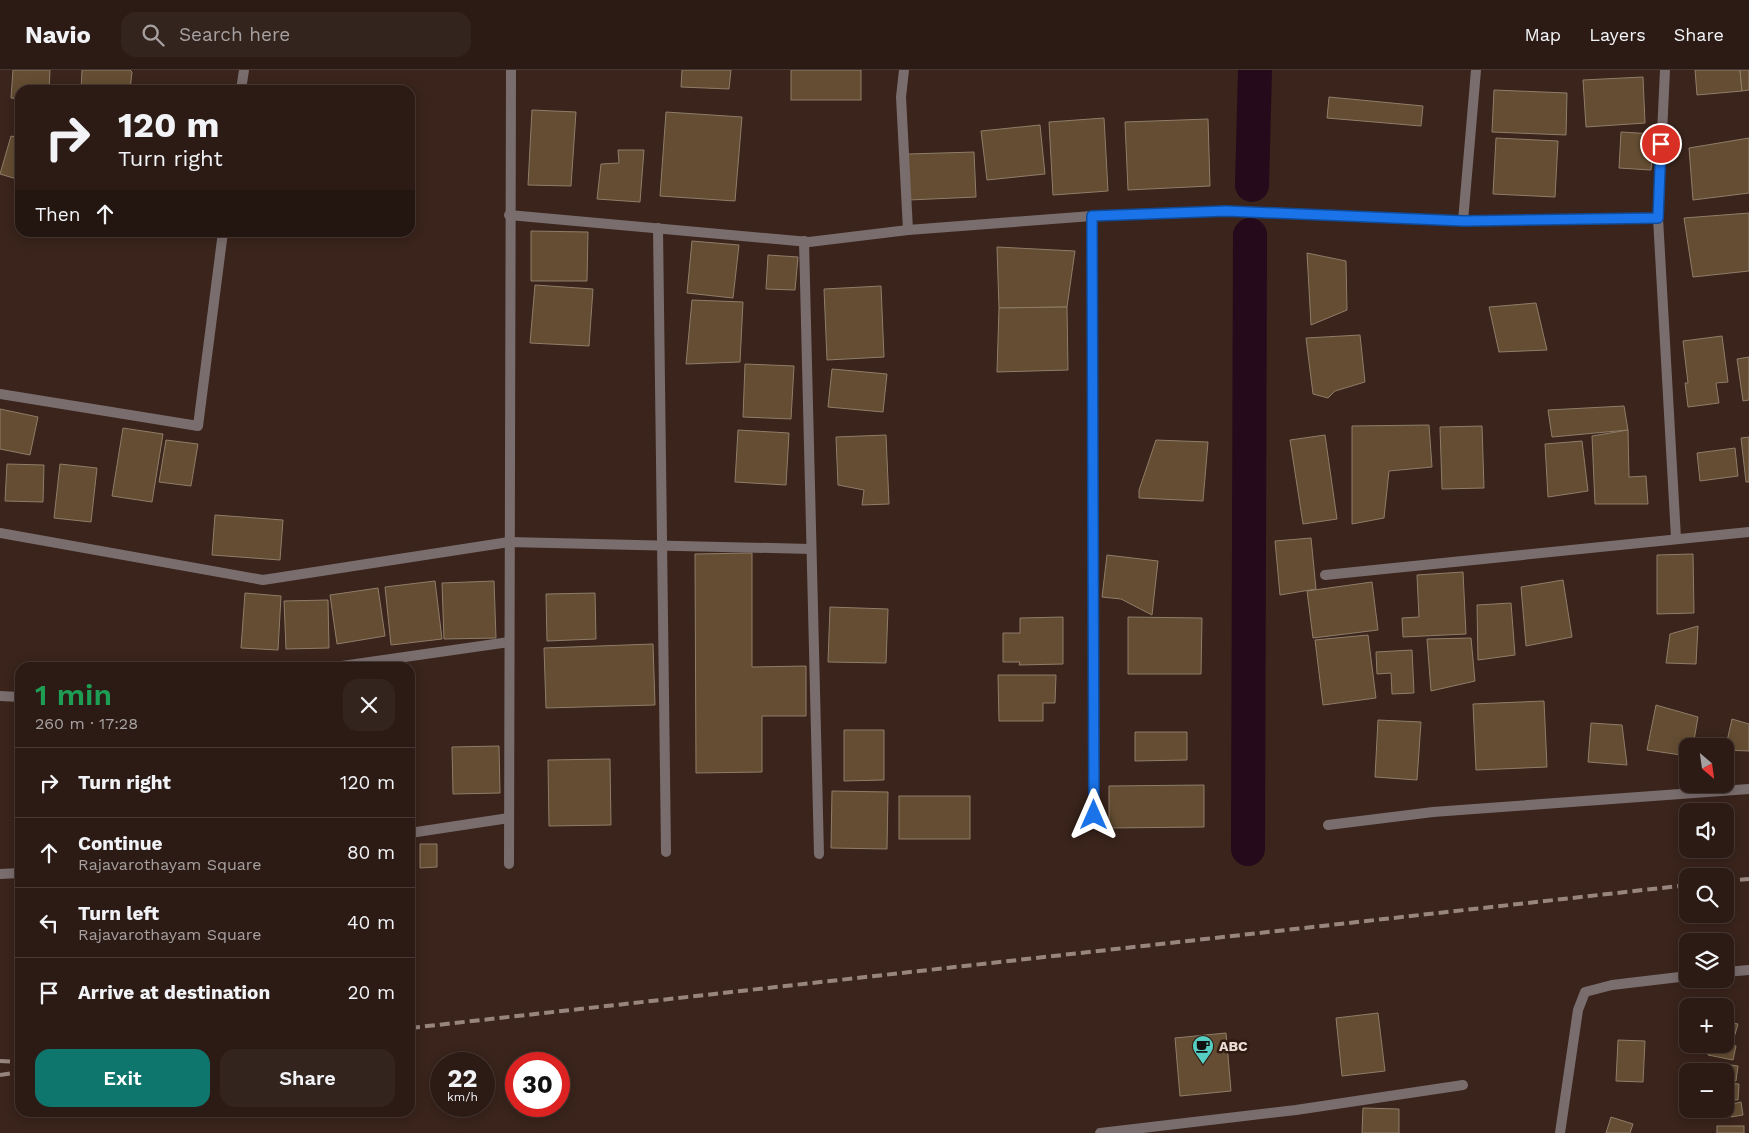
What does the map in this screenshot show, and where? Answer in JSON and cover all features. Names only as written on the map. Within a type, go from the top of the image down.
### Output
[{"type":"street","points":[[242,85],[244,70]]},
{"type":"street","points":[[509,864],[510,70]]},
{"type":"street","points":[[904,70],[901,97],[908,230]]},
{"type":"street","points":[[1464,221],[1476,70]]},
{"type":"street","points":[[1665,70],[1658,218],[1676,538]]},
{"type":"street","points":[[509,215],[804,241],[908,230],[1092,216],[1264,212],[1464,221],[1658,218]]},
{"type":"street","points":[[1092,216],[1094,815]]},
{"type":"street","points":[[658,228],[666,852]]},
{"type":"street","points":[[0,394],[198,426],[222,237]]},
{"type":"street","points":[[804,241],[819,854]]},
{"type":"street","points":[[1325,575],[1749,532]]},
{"type":"street","points":[[0,533],[263,580],[509,542],[812,549]]},
{"type":"street","points":[[370,662],[508,642]]},
{"type":"street","points":[[0,696],[15,697]]},
{"type":"street","points":[[1328,825],[1433,812],[1749,789]]},
{"type":"street","points":[[415,833],[509,818]]},
{"type":"street","points":[[0,874],[15,873]]},
{"type":"street","points":[[1734,971],[1749,970]]},
{"type":"street","points":[[1560,1133],[1578,1010],[1585,992],[1612,985],[1679,977]]},
{"type":"street","points":[[1100,1133],[1296,1110],[1463,1085]]},
{"type":"building","points":[[13,70],[50,70],[49,85],[15,85],[15,98],[11,98]]},
{"type":"building","points":[[82,70],[130,70],[132,72],[131,85],[81,85]]},
{"type":"building","points":[[682,70],[731,70],[729,89],[681,87]]},
{"type":"building","points":[[791,70],[861,70],[861,100],[791,100]]},
{"type":"building","points":[[1695,70],[1740,70],[1742,91],[1697,95]]},
{"type":"building","points":[[1740,70],[1749,70],[1749,90],[1742,91]]},
{"type":"building","points":[[1643,77],[1645,123],[1586,127],[1583,80]]},
{"type":"building","points":[[1494,90],[1567,93],[1566,135],[1492,132]]},
{"type":"building","points":[[1329,97],[1423,106],[1421,126],[1327,118]]},
{"type":"building","points":[[532,110],[576,112],[571,186],[528,185]]},
{"type":"building","points":[[666,112],[742,117],[735,201],[660,196]]},
{"type":"building","points":[[1104,118],[1108,191],[1053,195],[1049,122]]},
{"type":"building","points":[[1208,119],[1210,186],[1128,190],[1125,122]]},
{"type":"building","points":[[1040,125],[1045,174],[987,180],[981,131]]},
{"type":"building","points":[[1621,132],[1654,134],[1651,170],[1619,168]]},
{"type":"building","points":[[11,136],[15,137],[15,178],[0,174]]},
{"type":"building","points":[[1496,138],[1558,141],[1555,197],[1493,194]]},
{"type":"building","points":[[1749,138],[1749,193],[1693,200],[1689,148]]},
{"type":"building","points":[[618,150],[644,150],[640,202],[597,199],[601,164],[619,163]]},
{"type":"building","points":[[974,152],[976,197],[909,200],[908,154]]},
{"type":"building","points":[[1749,213],[1749,271],[1693,277],[1684,218]]},
{"type":"building","points":[[531,231],[588,232],[587,281],[531,281]]},
{"type":"building","points":[[692,241],[739,245],[733,298],[687,293]]},
{"type":"building","points":[[997,247],[1075,251],[1067,307],[999,308]]},
{"type":"building","points":[[1307,253],[1346,261],[1347,310],[1311,325]]},
{"type":"building","points":[[768,255],[798,257],[795,290],[766,289]]},
{"type":"building","points":[[535,285],[593,289],[589,346],[530,343]]},
{"type":"building","points":[[881,286],[884,357],[827,360],[824,289]]},
{"type":"building","points":[[692,300],[743,302],[740,362],[686,364]]},
{"type":"building","points":[[1536,303],[1547,350],[1499,352],[1489,307]]},
{"type":"building","points":[[1067,307],[1068,370],[997,372],[999,308]]},
{"type":"building","points":[[1360,335],[1365,382],[1335,391],[1328,398],[1313,394],[1306,338]]},
{"type":"building","points":[[1722,336],[1728,382],[1716,383],[1719,403],[1688,407],[1685,383],[1688,383],[1683,341]]},
{"type":"building","points":[[1749,357],[1749,400],[1743,401],[1737,359]]},
{"type":"building","points":[[745,364],[794,366],[791,419],[743,417]]},
{"type":"building","points":[[832,369],[887,374],[883,412],[828,407]]},
{"type":"building","points":[[1624,406],[1628,430],[1552,437],[1548,410]]},
{"type":"building","points":[[0,409],[38,417],[30,455],[0,449]]},
{"type":"building","points":[[1429,425],[1432,467],[1389,471],[1384,518],[1352,524],[1352,426]]},
{"type":"building","points":[[1482,426],[1484,488],[1442,489],[1440,427]]},
{"type":"building","points":[[123,428],[163,434],[152,502],[112,496]]},
{"type":"building","points":[[738,430],[789,433],[786,485],[735,482]]},
{"type":"building","points":[[1628,430],[1629,477],[1646,476],[1648,504],[1595,504],[1592,436]]},
{"type":"building","points":[[886,435],[889,504],[862,505],[864,490],[838,485],[836,437]]},
{"type":"building","points":[[1325,435],[1337,519],[1303,524],[1290,440]]},
{"type":"building","points":[[1749,437],[1749,482],[1746,482],[1741,438]]},
{"type":"building","points":[[166,440],[198,444],[191,486],[159,482]]},
{"type":"building","points":[[1156,440],[1208,442],[1203,501],[1139,498],[1139,490]]},
{"type":"building","points":[[1582,441],[1588,491],[1548,497],[1545,444]]},
{"type":"building","points":[[1735,448],[1738,476],[1700,481],[1697,453]]},
{"type":"building","points":[[7,464],[44,465],[43,502],[5,501]]},
{"type":"building","points":[[60,464],[97,468],[91,522],[54,518]]},
{"type":"building","points":[[215,515],[283,520],[280,560],[212,555]]},
{"type":"building","points":[[1311,538],[1316,589],[1280,595],[1275,541]]},
{"type":"building","points":[[752,553],[752,667],[806,666],[806,716],[762,716],[762,772],[696,773],[695,554]]},
{"type":"building","points":[[1693,554],[1694,613],[1657,614],[1657,555]]},
{"type":"building","points":[[1107,555],[1158,561],[1152,615],[1121,599],[1102,597]]},
{"type":"building","points":[[1463,572],[1466,634],[1403,637],[1402,618],[1419,617],[1417,575]]},
{"type":"building","points":[[1563,580],[1572,637],[1526,646],[1521,587]]},
{"type":"building","points":[[435,581],[442,639],[391,645],[385,587]]},
{"type":"building","points":[[494,581],[496,638],[444,639],[442,583]]},
{"type":"building","points":[[1372,582],[1378,630],[1313,638],[1307,591]]},
{"type":"building","points":[[378,588],[385,636],[337,644],[330,595]]},
{"type":"building","points":[[245,593],[281,596],[278,650],[241,648]]},
{"type":"building","points":[[595,593],[596,639],[547,641],[546,594]]},
{"type":"building","points":[[328,600],[329,648],[286,649],[284,601]]},
{"type":"building","points":[[1511,603],[1515,655],[1478,660],[1477,605]]},
{"type":"building","points":[[830,607],[888,609],[886,663],[828,662]]},
{"type":"building","points":[[1063,617],[1063,664],[1019,665],[1020,662],[1003,662],[1003,633],[1020,633],[1020,618]]},
{"type":"building","points":[[1128,617],[1202,618],[1201,674],[1128,674]]},
{"type":"building","points":[[1698,626],[1696,664],[1666,663],[1670,634]]},
{"type":"building","points":[[1368,635],[1376,698],[1323,705],[1315,640]]},
{"type":"building","points":[[1471,638],[1475,681],[1431,691],[1427,639]]},
{"type":"building","points":[[653,644],[655,705],[546,708],[544,648]]},
{"type":"building","points":[[1412,650],[1414,693],[1392,694],[1391,673],[1377,674],[1376,652]]},
{"type":"building","points":[[998,675],[1056,675],[1055,703],[1043,703],[1043,721],[999,721]]},
{"type":"building","points":[[1544,701],[1547,767],[1476,770],[1473,704]]},
{"type":"building","points":[[1656,705],[1698,717],[1694,738],[1679,738],[1679,755],[1647,750]]},
{"type":"building","points":[[1732,719],[1749,724],[1749,751],[1734,750],[1734,738],[1728,738]]},
{"type":"building","points":[[1378,720],[1421,722],[1417,780],[1375,777]]},
{"type":"building","points":[[1591,723],[1622,725],[1627,765],[1588,762]]},
{"type":"building","points":[[844,730],[884,730],[884,780],[844,781]]},
{"type":"building","points":[[1135,732],[1187,732],[1187,760],[1135,761]]},
{"type":"building","points":[[499,746],[500,793],[453,794],[452,747]]},
{"type":"building","points":[[610,759],[611,825],[549,826],[548,760]]},
{"type":"building","points":[[1204,785],[1204,827],[1109,828],[1109,786]]},
{"type":"building","points":[[832,791],[888,792],[887,849],[831,848]]},
{"type":"building","points":[[899,796],[970,796],[970,839],[899,839]]},
{"type":"building","points":[[420,844],[437,844],[437,867],[420,868]]},
{"type":"building","points":[[1378,1013],[1385,1071],[1342,1076],[1336,1018]]},
{"type":"building","points":[[1734,1023],[1738,1024],[1734,1038]]},
{"type":"building","name":"ABC","points":[[1226,1033],[1231,1091],[1180,1096],[1175,1038]]},
{"type":"building","points":[[1618,1040],[1645,1041],[1643,1082],[1616,1081]]},
{"type":"building","points":[[1734,1046],[1736,1046],[1733,1060],[1708,1055],[1709,1053],[1734,1053]]},
{"type":"building","points":[[1734,1065],[1738,1066],[1736,1081],[1734,1081]]},
{"type":"building","points":[[1734,1084],[1739,1084],[1738,1100],[1734,1100]]},
{"type":"building","points":[[1741,1102],[1743,1115],[1734,1116],[1734,1104]]},
{"type":"building","points":[[1363,1108],[1399,1109],[1399,1133],[1362,1133]]},
{"type":"building","points":[[1611,1117],[1633,1124],[1630,1133],[1606,1133]]},
{"type":"building","points":[[1717,1126],[1744,1126],[1744,1133],[1717,1133]]},
{"type":"waterway","points":[[1252,185],[1255,70]]},
{"type":"waterway","points":[[1248,849],[1250,235]]},
{"type":"railway","points":[[1734,880],[1749,879]]},
{"type":"railway","points":[[415,1027],[1679,886]]},
{"type":"railway","points":[[0,1061],[15,1062]]},
{"type":"railway","points":[[0,1075],[15,1073]]},
{"type":"place","name":"ABC","points":[[1203,1065]]},
{"type":"route","points":[[1094,815],[1092,216],[1226,211],[1464,221],[1658,218],[1661,144]]}]
